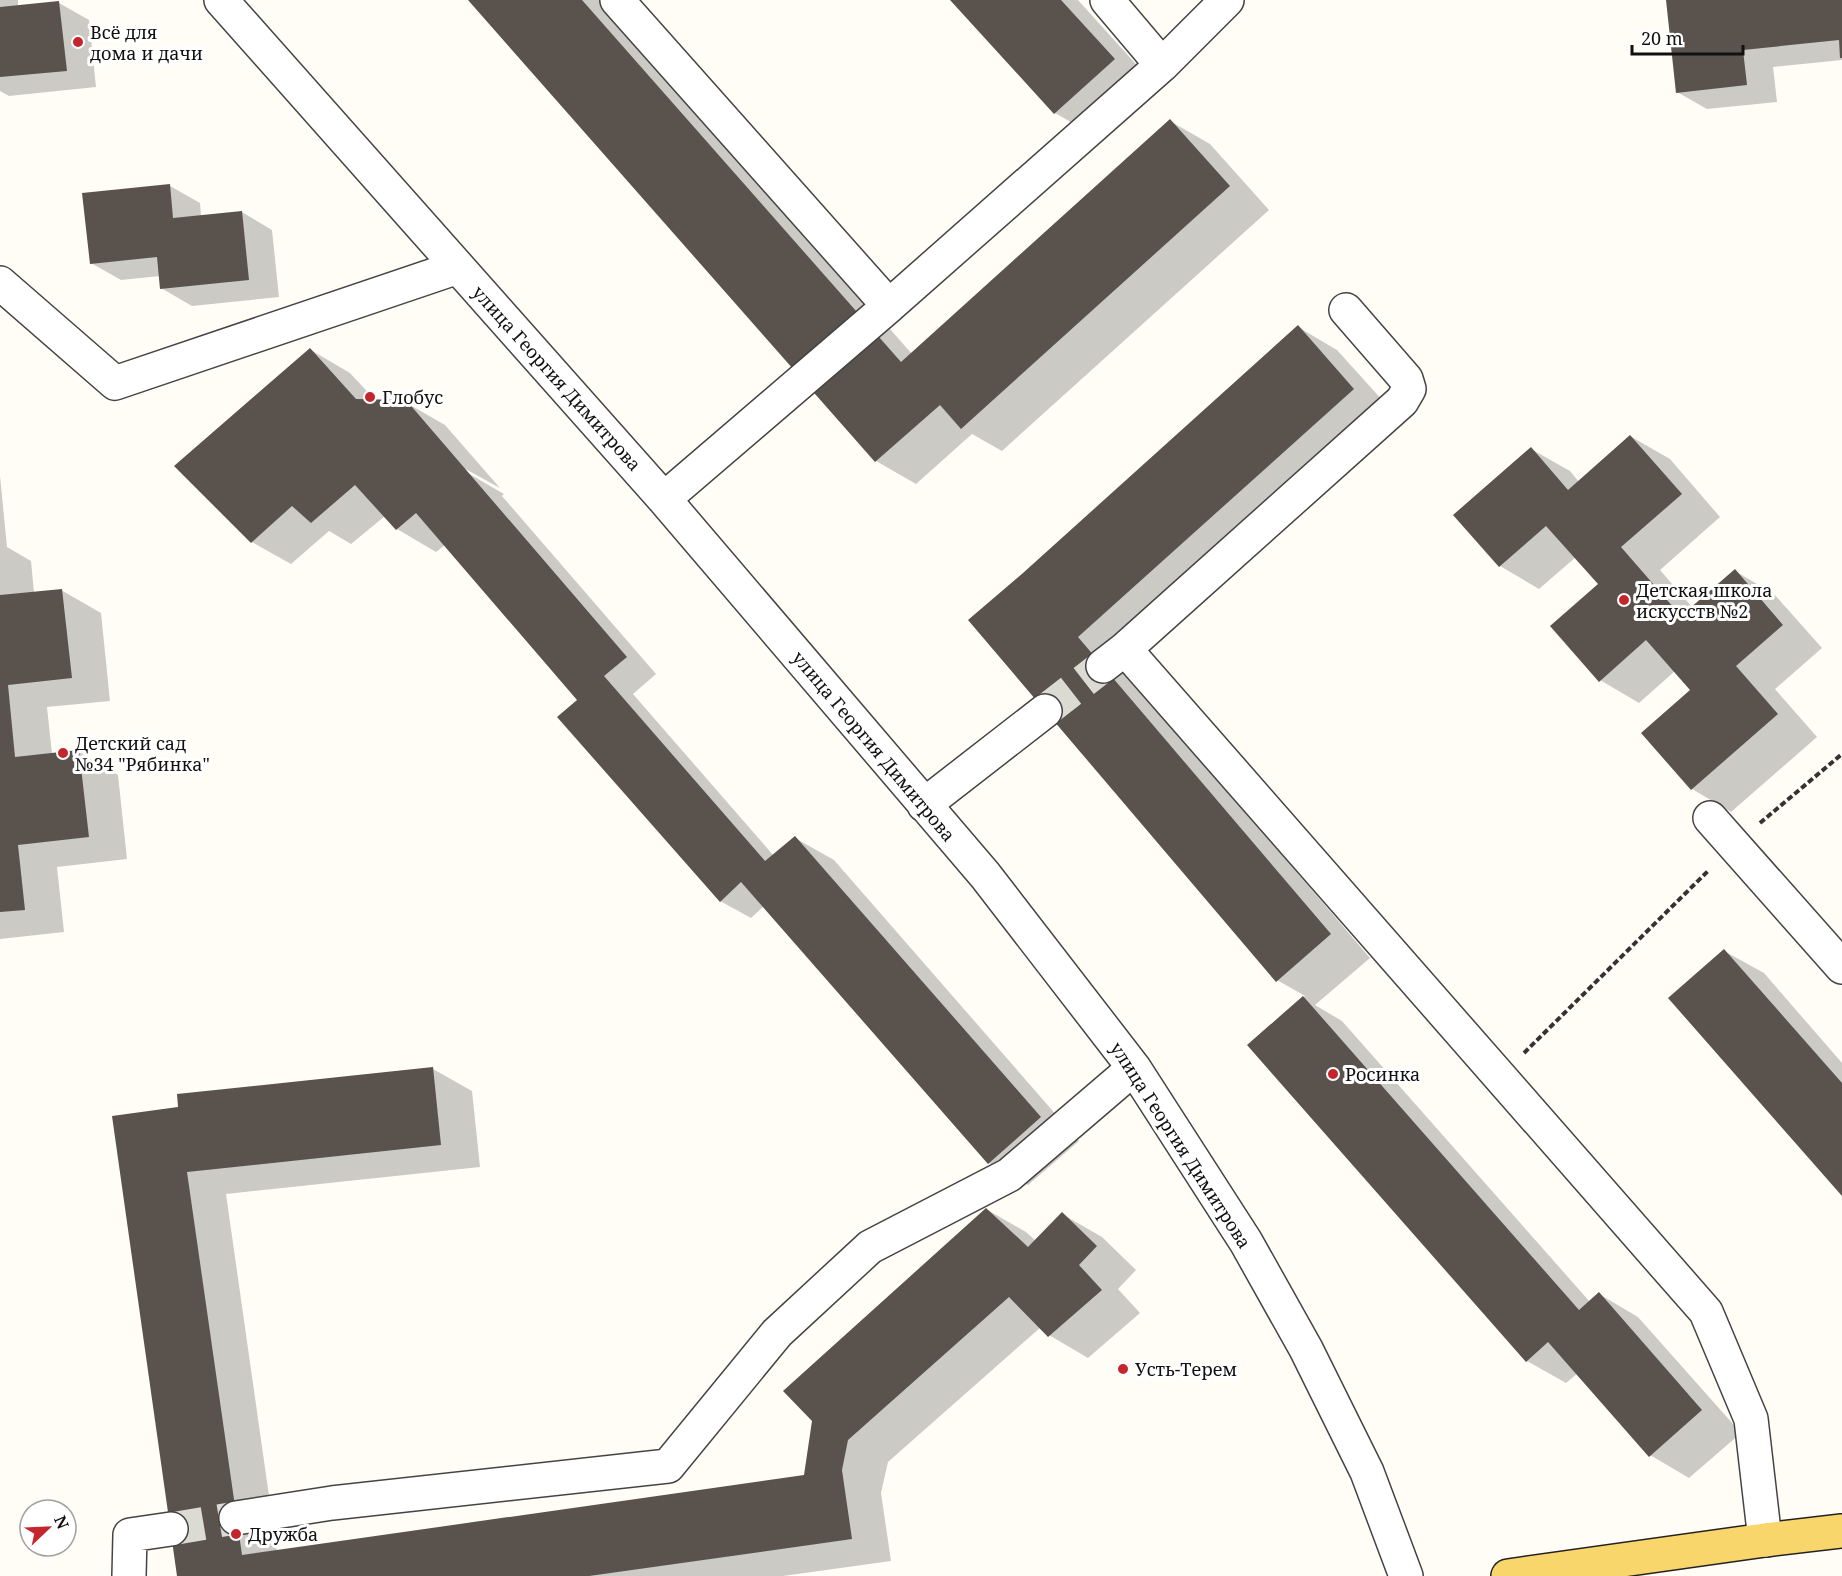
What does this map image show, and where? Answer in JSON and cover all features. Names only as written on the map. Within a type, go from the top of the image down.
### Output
[{"type":"main road","points":[[1508,1576],[1842,1531]]},
{"type":"street","name":"улица Георгия Димитрова","points":[[221,0],[664,499],[985,875],[1134,1068],[1246,1242],[1306,1349],[1367,1472],[1406,1576]]},
{"type":"street","points":[[616,0],[890,306]]},
{"type":"street","points":[[1107,0],[1162,65]]},
{"type":"street","points":[[664,499],[890,306],[1162,65],[1227,0]]},
{"type":"street","points":[[0,283],[115,383],[458,267]]},
{"type":"street","points":[[1346,310],[1406,379],[1409,389],[1402,401],[1114,658],[1500,1077],[1706,1311],[1751,1419],[1765,1540]]},
{"type":"street","points":[[924,805],[1045,711]]},
{"type":"street","points":[[1710,818],[1842,967]]},
{"type":"street","points":[[236,1518],[332,1503],[668,1466],[777,1332],[870,1247],[1008,1175],[1134,1068]]},
{"type":"street","points":[[129,1576],[130,1535],[171,1529]]},
{"type":"path","points":[[1500,1077],[1734,845],[1842,754]]},
{"type":"building","points":[[468,0],[582,0],[901,362],[1170,119],[1230,186],[961,429],[940,405],[875,462]]},
{"type":"building","points":[[950,0],[1061,0],[1115,59],[1054,114]]},
{"type":"building","points":[[1666,0],[1842,0],[1842,58],[1840,58],[1839,40],[1743,50],[1747,85],[1676,93]]},
{"type":"building","points":[[59,1],[67,71],[0,77],[0,7]]},
{"type":"building","points":[[170,184],[173,218],[242,211],[249,280],[160,289],[157,257],[90,264],[82,193]]},
{"type":"building","points":[[1298,325],[1354,389],[1078,637],[1331,934],[1276,982],[968,620]]},
{"type":"building","points":[[310,348],[356,399],[406,400],[627,657],[604,676],[765,861],[795,836],[1041,1117],[988,1164],[741,882],[720,902],[557,717],[577,700],[416,513],[396,530],[355,485],[311,523],[292,506],[251,543],[174,466]]},
{"type":"building","name":"Детская школа искусств №2","points":[[1630,435],[1682,494],[1621,547],[1681,616],[1735,569],[1783,625],[1736,666],[1778,714],[1691,790],[1641,733],[1690,690],[1646,640],[1599,682],[1550,626],[1598,584],[1546,526],[1499,567],[1453,515],[1531,447],[1568,490]]},
{"type":"building","name":"Детский сад №34 \"Рябинка\"","points":[[62,589],[72,678],[8,685],[15,757],[79,750],[89,837],[18,845],[25,910],[0,912],[0,595]]},
{"type":"building","points":[[1724,949],[1842,1083],[1842,1196],[1668,998]]},
{"type":"building","points":[[1303,996],[1579,1310],[1599,1292],[1702,1410],[1649,1457],[1548,1342],[1526,1362],[1247,1045]]},
{"type":"building","points":[[433,1067],[441,1145],[187,1172],[242,1555],[804,1475],[812,1421],[783,1391],[986,1208],[1028,1247],[1062,1212],[1097,1246],[1079,1265],[1102,1290],[1048,1337],[1009,1297],[848,1440],[842,1470],[852,1539],[589,1576],[177,1576],[112,1116],[178,1107],[177,1094]]},
{"type":"tunnel","points":[[1045,711],[1103,666]]},
{"type":"tunnel","points":[[171,1529],[236,1518]]},
{"type":"place","name":"Всё для дома и дачи","points":[[78,42]]},
{"type":"place","name":"Глобус","points":[[370,397]]},
{"type":"place","name":"Детская школа искусств №2","points":[[1624,600]]},
{"type":"place","name":"Детский сад №34 \"Рябинка\"","points":[[63,753]]},
{"type":"place","name":"Росинка","points":[[1333,1074]]},
{"type":"place","name":"Усть-Терем","points":[[1123,1369]]},
{"type":"place","name":"Дружба","points":[[236,1534]]}]
